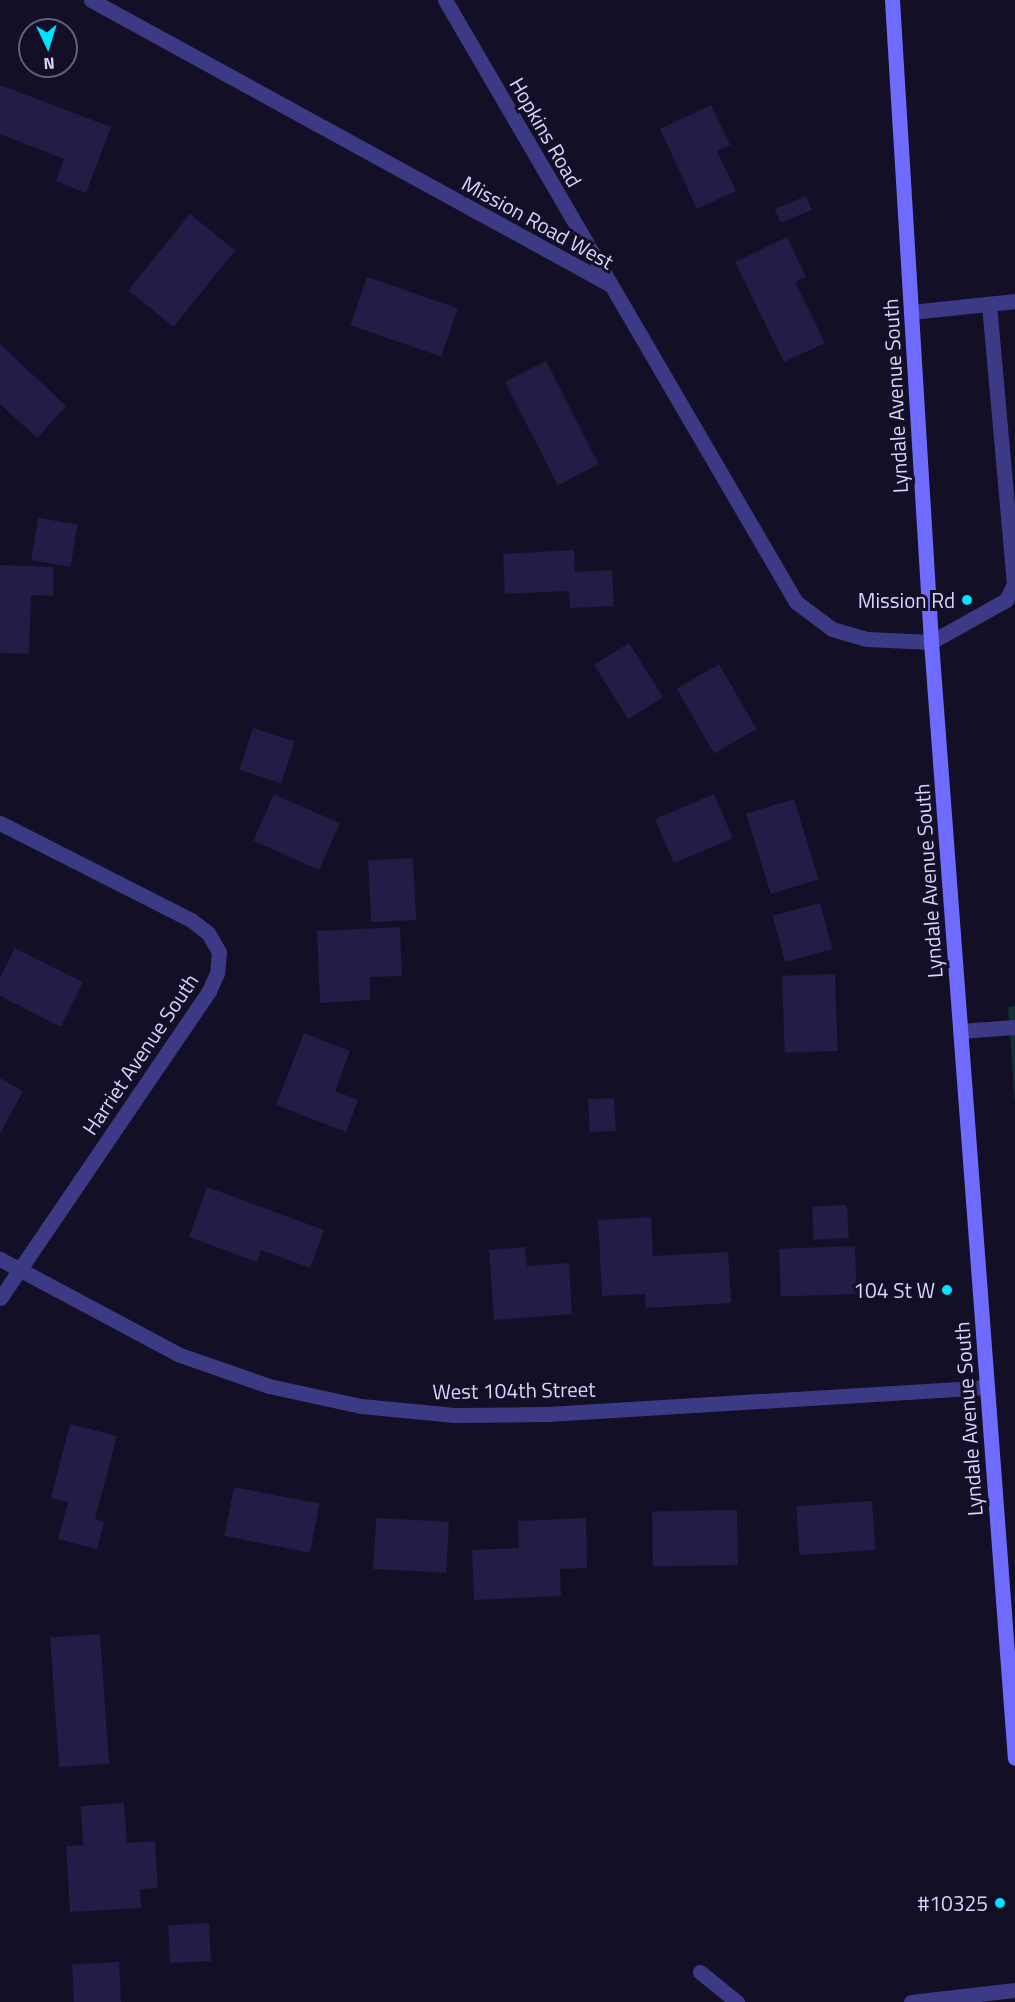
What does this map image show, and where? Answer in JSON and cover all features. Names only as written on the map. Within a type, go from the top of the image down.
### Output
[{"type":"street","name":"Mission Road West","points":[[91,0],[611,285],[796,602],[832,629],[867,639],[931,642]]},
{"type":"street","name":"Hopkins Road","points":[[445,0],[611,285]]},
{"type":"street","name":"Lyndale Avenue South","points":[[892,0],[931,642],[1015,1758]]},
{"type":"street","points":[[911,312],[1015,301]]},
{"type":"street","points":[[931,642],[1006,600],[1014,584],[989,304]]},
{"type":"street","name":"Harriet Avenue South","points":[[0,823],[191,920],[208,933],[219,952],[218,973],[209,992],[0,1298]]},
{"type":"street","points":[[960,1031],[1015,1027]]},
{"type":"street","name":"West 104th Street","points":[[0,1259],[180,1355],[269,1386],[361,1406],[455,1415],[548,1414],[987,1387]]},
{"type":"street","points":[[700,1972],[737,2002]]},
{"type":"street","points":[[911,2002],[1015,1990]]},
{"type":"green space","points":[[1015,1006],[1015,1105],[1008,1007]]},
{"type":"building","points":[[0,85],[111,127],[86,193],[56,181],[64,159],[0,134]]},
{"type":"building","points":[[711,105],[730,145],[717,151],[736,191],[697,209],[660,129]]},
{"type":"building","points":[[806,196],[812,210],[781,223],[775,209]]},
{"type":"building","points":[[190,214],[235,251],[173,327],[128,290]]},
{"type":"building","points":[[787,237],[806,277],[795,282],[825,343],[784,362],[735,262]]},
{"type":"building","points":[[367,277],[458,308],[441,356],[350,325]]},
{"type":"building","points":[[0,344],[66,406],[37,438],[0,404]]},
{"type":"building","points":[[546,361],[599,464],[558,485],[505,382]]},
{"type":"building","points":[[38,518],[78,524],[71,567],[31,560]]},
{"type":"building","points":[[574,550],[575,572],[612,570],[614,606],[570,608],[569,591],[505,594],[503,554]]},
{"type":"building","points":[[0,565],[54,567],[53,596],[31,595],[29,654],[0,653]]},
{"type":"building","points":[[629,643],[663,697],[628,719],[594,665]]},
{"type":"building","points":[[719,664],[757,729],[714,753],[677,688]]},
{"type":"building","points":[[253,728],[295,742],[281,783],[239,770]]},
{"type":"building","points":[[274,794],[340,823],[319,870],[253,841]]},
{"type":"building","points":[[714,794],[733,838],[674,863],[655,819]]},
{"type":"building","points":[[794,799],[819,879],[771,894],[746,814]]},
{"type":"building","points":[[413,858],[416,920],[371,922],[368,860]]},
{"type":"building","points":[[820,903],[832,949],[785,962],[773,916]]},
{"type":"building","points":[[400,927],[402,976],[370,977],[370,1000],[320,1003],[317,931]]},
{"type":"building","points":[[15,948],[83,982],[61,1027],[0,996],[0,977]]},
{"type":"building","points":[[835,974],[838,1051],[785,1053],[782,976]]},
{"type":"building","points":[[304,1033],[350,1051],[335,1091],[358,1100],[346,1132],[276,1105]]},
{"type":"building","points":[[0,1078],[23,1091],[0,1134]]},
{"type":"building","points":[[614,1098],[616,1131],[590,1132],[588,1099]]},
{"type":"building","points":[[207,1187],[324,1230],[310,1268],[261,1250],[257,1262],[189,1237]]},
{"type":"building","points":[[847,1205],[849,1238],[814,1240],[812,1207]]},
{"type":"building","points":[[651,1217],[653,1256],[728,1252],[731,1303],[646,1308],[645,1294],[602,1296],[598,1220]]},
{"type":"building","points":[[855,1246],[857,1294],[781,1297],[779,1249]]},
{"type":"building","points":[[525,1247],[527,1266],[569,1263],[572,1314],[494,1320],[489,1250]]},
{"type":"building","points":[[70,1424],[117,1436],[95,1519],[104,1522],[97,1549],[58,1539],[68,1502],[51,1498]]},
{"type":"building","points":[[234,1487],[319,1504],[310,1553],[224,1536]]},
{"type":"building","points":[[872,1501],[875,1550],[800,1555],[796,1506]]},
{"type":"building","points":[[737,1510],[738,1565],[653,1566],[652,1511]]},
{"type":"building","points":[[376,1518],[449,1522],[446,1573],[373,1569]]},
{"type":"building","points":[[586,1518],[587,1568],[560,1569],[561,1596],[474,1600],[472,1550],[519,1548],[518,1521]]},
{"type":"building","points":[[100,1634],[109,1764],[59,1767],[50,1637]]},
{"type":"building","points":[[124,1803],[127,1843],[155,1841],[158,1888],[140,1889],[141,1908],[70,1912],[66,1846],[83,1845],[81,1806]]},
{"type":"building","points":[[209,1923],[211,1961],[170,1963],[168,1925]]},
{"type":"building","points":[[119,1962],[121,2002],[74,2002],[72,1964]]},
{"type":"place","name":"Mission Rd","points":[[967,600]]},
{"type":"place","name":"104 St W","points":[[947,1290]]},
{"type":"place","name":"#10325","points":[[1000,1903]]}]
